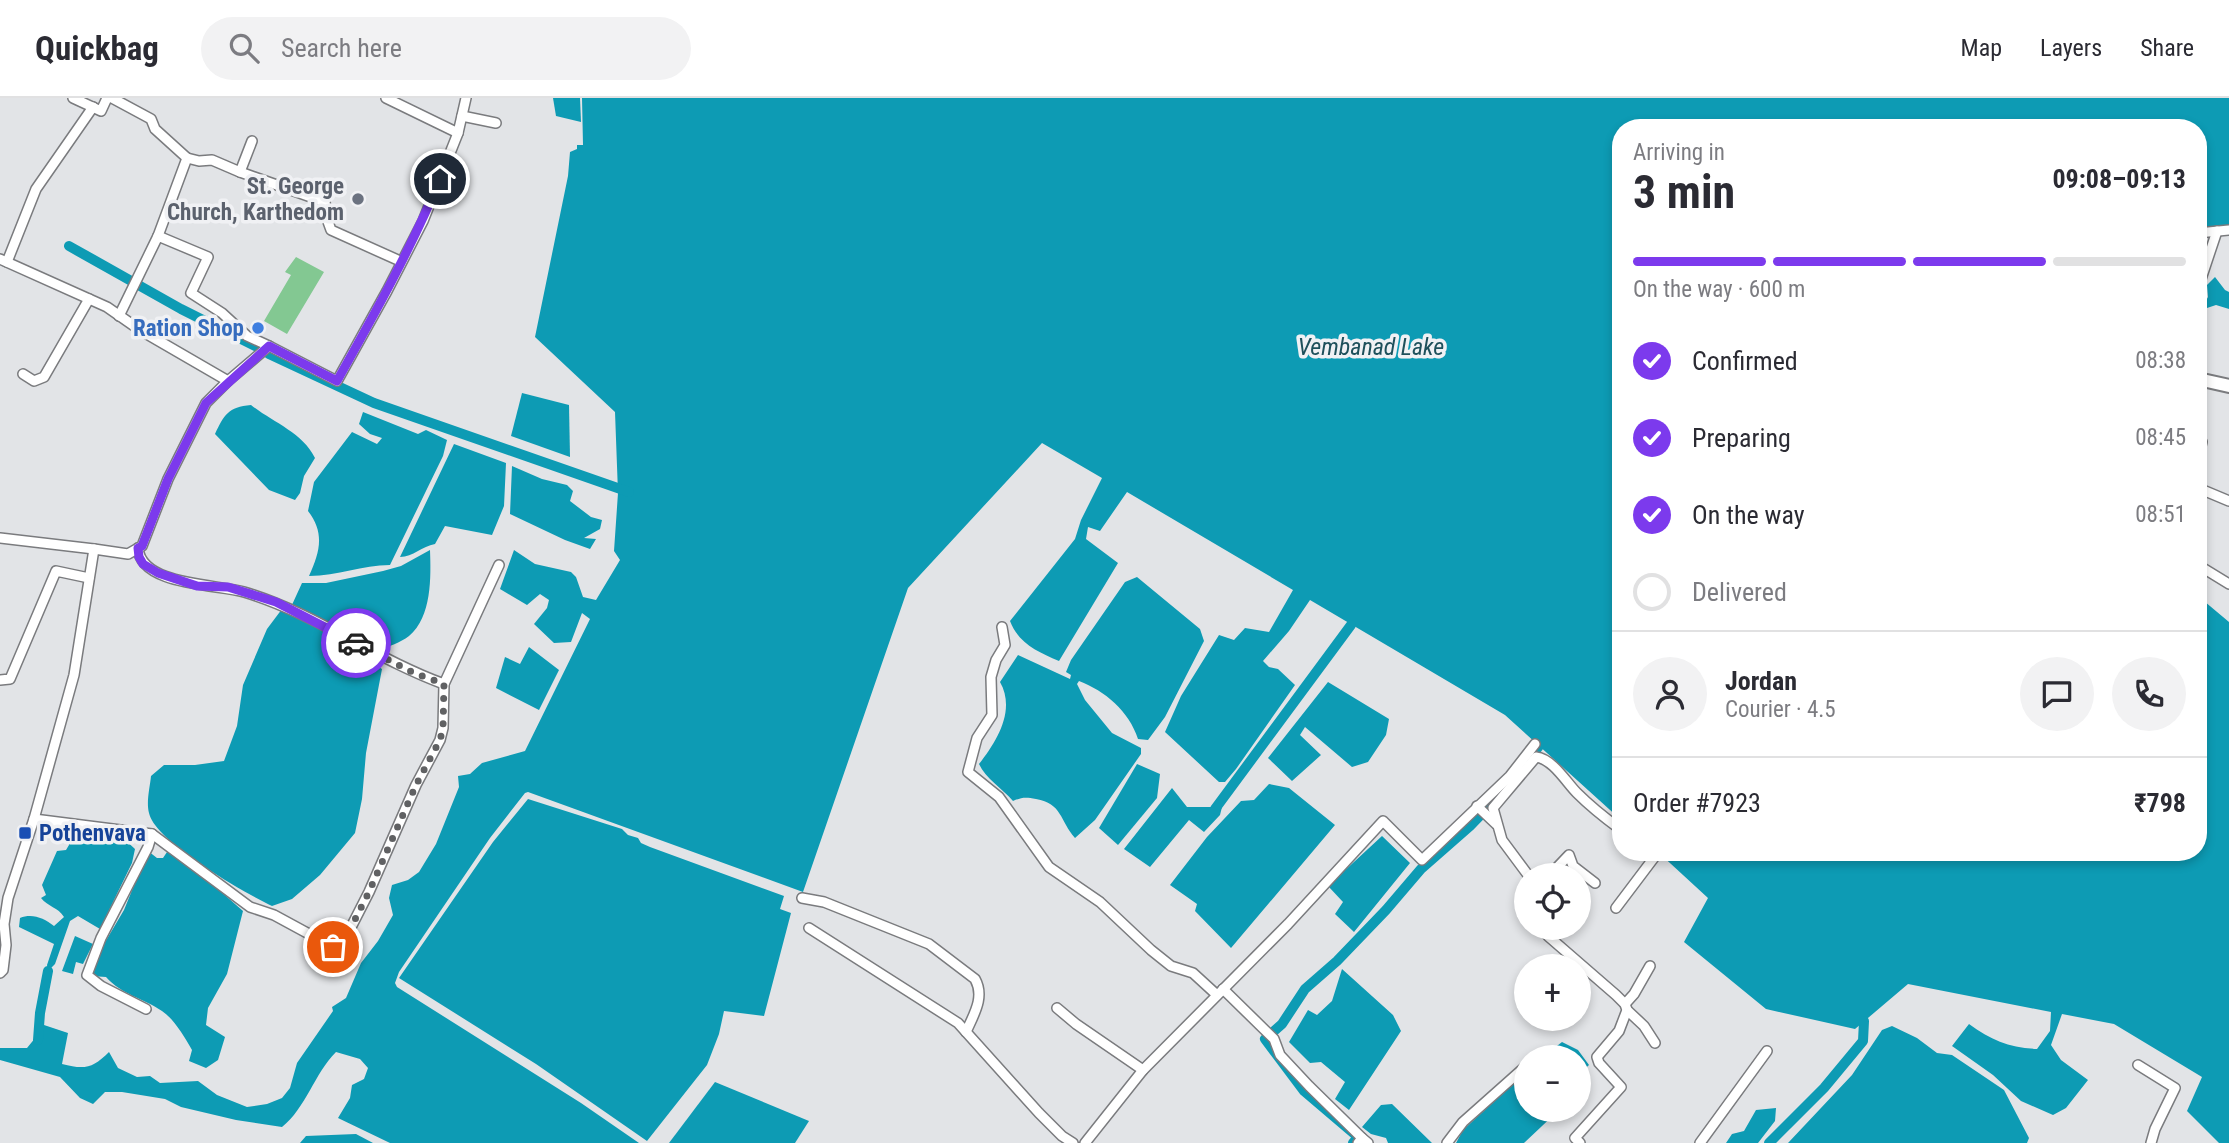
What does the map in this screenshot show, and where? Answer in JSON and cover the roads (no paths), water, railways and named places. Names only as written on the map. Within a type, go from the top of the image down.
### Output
[{"type":"main road","points":[[2207,381],[2229,386]]},
{"type":"street","points":[[73,98],[101,111],[110,98],[151,119],[155,129],[187,158],[212,160],[325,202],[331,230],[400,261]]},
{"type":"street","points":[[386,98],[458,133]]},
{"type":"street","points":[[158,236],[208,257],[191,293],[222,313],[247,336],[337,381],[423,221],[458,133],[466,98]]},
{"type":"street","points":[[93,107],[36,189],[4,260],[89,299],[228,381]]},
{"type":"street","points":[[462,116],[496,123]]},
{"type":"street","points":[[240,172],[252,141]]},
{"type":"street","points":[[119,316],[158,236],[187,158]]},
{"type":"street","points":[[2207,232],[2229,230]]},
{"type":"street","points":[[2207,261],[2217,231]]},
{"type":"street","points":[[23,374],[34,380],[44,377],[89,299]]},
{"type":"street","points":[[0,538],[128,554],[142,546],[168,479],[206,403],[269,346]]},
{"type":"street","points":[[2207,492],[2229,501]]},
{"type":"street","points":[[138,548],[143,564],[158,573],[197,586],[228,587],[276,602],[414,673],[444,684]]},
{"type":"street","points":[[0,973],[3,970],[6,945],[4,924],[8,898],[34,819],[74,675],[93,549]]},
{"type":"street","points":[[34,819],[152,834],[250,907],[274,915],[333,947],[344,941],[369,892],[416,785],[440,740],[443,728],[444,684],[499,565]]},
{"type":"street","points":[[0,680],[10,679],[56,571],[89,579]]},
{"type":"street","points":[[2207,571],[2229,584]]},
{"type":"street","points":[[1002,627],[1005,645],[996,660],[991,677],[992,715],[977,738],[968,772],[999,797],[1049,867],[1100,902],[1171,966],[1193,973],[1220,992],[1269,1035],[1280,1055],[1363,1141]]},
{"type":"street","points":[[1086,1143],[1143,1070],[1288,924],[1383,821],[1422,860],[1510,776],[1535,744]]},
{"type":"street","points":[[1519,863],[1502,840],[1493,808],[1539,756],[1559,772],[1578,795],[1612,823]]},
{"type":"street","points":[[1478,807],[1497,825]]},
{"type":"street","points":[[146,1009],[101,986],[86,975],[152,834]]},
{"type":"street","points":[[1561,863],[1569,855],[1572,863]]},
{"type":"street","points":[[1616,908],[1651,861]]},
{"type":"street","points":[[1591,880],[1595,883]]},
{"type":"street","points":[[802,898],[824,902],[929,944],[975,979],[980,987],[980,997],[967,1032]]},
{"type":"street","points":[[809,928],[947,1016],[967,1032],[1059,1140],[1073,1143]]},
{"type":"street","points":[[1552,940],[1626,1007],[1655,1043]]},
{"type":"street","points":[[1580,1143],[1575,1138],[1621,1087],[1597,1058],[1619,1031],[1626,1007],[1650,966]]},
{"type":"street","points":[[1056,1008],[1143,1070]]},
{"type":"street","points":[[1700,1143],[1767,1051]]},
{"type":"street","points":[[2138,1065],[2175,1088],[2151,1143]]},
{"type":"street","points":[[1447,1143],[1463,1122],[1514,1077]]},
{"type":"water","points":[[553,98],[580,98],[581,122],[556,116]]},
{"type":"water","name":"Vembanad Lake","points":[[582,98],[2229,98],[2229,227],[2207,228],[2207,119],[1612,119],[1612,812],[1505,715],[1310,600],[1289,631],[1263,661],[1269,667],[1278,669],[1295,685],[1236,769],[1225,782],[1219,782],[1165,732],[1181,696],[1219,635],[1234,640],[1245,628],[1269,632],[1293,590],[1127,492],[1100,531],[1088,527],[1086,539],[1118,563],[1059,661],[1036,650],[1018,636],[1010,621],[1075,539],[1081,520],[1102,478],[1042,443],[908,588],[803,892],[528,792],[490,838],[399,972],[395,983],[397,987],[581,1103],[639,1143],[390,1143],[338,1118],[350,1098],[352,1085],[364,1079],[368,1068],[360,1059],[336,1052],[297,1110],[282,1127],[236,1120],[181,1107],[165,1099],[122,1092],[105,1092],[93,1104],[80,1098],[60,1077],[0,1060],[0,1048],[27,1048],[36,1037],[41,1024],[68,1033],[62,1064],[88,1066],[109,1052],[118,1068],[137,1077],[150,1076],[160,1083],[198,1081],[217,1095],[247,1107],[282,1098],[290,1088],[297,1063],[333,1011],[332,1007],[346,998],[361,963],[393,915],[389,898],[392,885],[408,880],[419,872],[436,844],[459,787],[458,776],[470,774],[482,763],[525,751],[590,619],[582,613],[571,642],[554,643],[534,624],[547,608],[549,600],[540,594],[527,605],[500,589],[514,550],[535,564],[571,572],[576,577],[583,597],[596,600],[620,560],[614,551],[618,493],[615,412],[535,337],[568,176],[570,152],[577,149],[577,145],[583,145]]},
{"type":"water","points":[[2215,277],[2229,292],[2229,309],[2216,305],[2207,308],[2207,285]]},
{"type":"water","points":[[522,393],[569,405],[570,457],[511,436]]},
{"type":"water","points":[[251,405],[295,434],[315,458],[304,476],[300,493],[295,500],[269,490],[215,434],[228,413]]},
{"type":"water","points":[[363,412],[418,434],[426,430],[447,440],[443,456],[390,565],[309,576],[319,543],[317,527],[308,511],[314,482],[352,432],[377,444],[382,438],[370,434],[359,424]]},
{"type":"water","points":[[454,444],[506,463],[504,506],[492,535],[445,526],[435,544],[400,557]]},
{"type":"water","points":[[512,466],[542,479],[567,485],[573,491],[570,501],[591,517],[602,520],[600,529],[584,538],[596,539],[590,549],[510,514]]},
{"type":"water","points":[[430,550],[429,596],[426,608],[417,628],[402,641],[379,650],[350,630],[291,607],[302,583],[326,583],[383,571],[401,566]]},
{"type":"water","points":[[1137,577],[1200,629],[1204,641],[1165,717],[1148,740],[1138,739],[1129,720],[1107,696],[1079,681],[1077,684],[1085,700],[1112,733],[1141,748],[1141,754],[1095,820],[1075,838],[1051,804],[1029,798],[1013,801],[985,774],[979,764],[1002,725],[1006,703],[1000,682],[1018,655],[1070,679],[1071,675],[1066,672],[1071,660],[1125,582]]},
{"type":"water","points":[[2207,604],[2229,622],[2229,1143],[2219,1143],[2187,1111],[2202,1077],[2114,1024],[2062,1014],[2051,1045],[2061,1060],[2088,1080],[2066,1108],[2053,1115],[2021,1101],[1993,1075],[1952,1046],[1969,1024],[2001,1042],[2037,1049],[2050,1031],[2051,1012],[1908,984],[1855,1029],[1766,1009],[1684,942],[1708,898],[1668,861],[2207,861]]},
{"type":"water","points":[[282,609],[339,640],[382,669],[366,753],[362,799],[355,833],[320,875],[292,899],[272,906],[183,852],[155,825],[149,813],[148,799],[151,776],[164,765],[224,761],[237,726],[243,685],[267,629]]},
{"type":"water","points":[[529,647],[559,670],[539,710],[496,688],[505,657],[520,664]]},
{"type":"water","points":[[1328,682],[1389,719],[1386,735],[1368,762],[1352,767],[1305,727],[1300,735],[1321,755],[1292,781],[1268,758]]},
{"type":"water","points":[[1137,764],[1160,774],[1157,798],[1118,845],[1099,828]]},
{"type":"water","points":[[1269,784],[1289,788],[1335,825],[1231,948],[1195,911],[1197,904],[1170,885],[1207,837],[1241,801],[1254,800]]},
{"type":"water","points":[[1172,788],[1187,807],[1222,807],[1220,815],[1204,832],[1189,820],[1150,867],[1124,849]]},
{"type":"water","points":[[528,799],[622,829],[650,847],[784,896],[780,909],[791,913],[764,1016],[724,1011],[719,1034],[707,1065],[647,1141],[536,1064],[399,978],[493,842]]},
{"type":"water","points":[[66,829],[122,837],[135,849],[132,863],[100,929],[78,916],[70,921],[55,964],[48,971],[47,965],[54,944],[19,927],[20,918],[38,917],[54,926],[64,917],[41,898],[46,895],[42,885],[57,851],[66,850],[69,845]]},
{"type":"water","points":[[1382,836],[1410,863],[1354,932],[1335,914],[1343,902],[1328,886]]},
{"type":"water","points":[[169,849],[243,911],[227,974],[208,1008],[206,1025],[225,1037],[218,1060],[206,1068],[189,1061],[192,1050],[166,1014],[119,988],[106,977],[91,976],[101,949],[124,910],[148,851],[157,858],[163,858]]},
{"type":"water","points":[[75,936],[93,944],[83,964],[76,962],[73,974],[62,971]]},
{"type":"water","points":[[1342,969],[1393,1015],[1401,1031],[1349,1110],[1335,1099],[1345,1082],[1321,1062],[1310,1063],[1289,1042],[1308,1010],[1317,1015],[1332,1001]]},
{"type":"water","points":[[1892,1026],[1917,1038],[1937,1053],[1952,1055],[2004,1090],[2029,1138],[2027,1143],[1788,1143],[1852,1075],[1882,1030]]},
{"type":"water","points":[[715,1082],[809,1121],[795,1143],[669,1143]]},
{"type":"water","points":[[1514,1083],[1514,1122],[1546,1122],[1524,1143],[1456,1143],[1463,1130]]},
{"type":"water","points":[[1392,1104],[1432,1143],[1388,1143],[1386,1138],[1371,1134],[1362,1127],[1381,1105]]},
{"type":"water","points":[[1776,1108],[1775,1121],[1758,1143],[1726,1143],[1732,1134],[1744,1131],[1756,1110]]},
{"type":"water","points":[[356,1134],[373,1143],[300,1143],[306,1136]]},
{"type":"waterway","points":[[69,246],[181,309],[259,348]]},
{"type":"waterway","points":[[269,354],[374,403],[629,492]]},
{"type":"waterway","points":[[1215,809],[1351,625]]},
{"type":"waterway","points":[[1527,762],[1539,746]]},
{"type":"waterway","points":[[1353,1143],[1358,1137],[1304,1091],[1265,1039],[1282,1024],[1305,989],[1337,961],[1421,869],[1497,798]]},
{"type":"waterway","points":[[38,1040],[48,971]]},
{"type":"waterway","points":[[1769,1143],[1824,1088],[1863,1041],[1864,1021]]},
{"type":"place","name":"St. George Church, Karthedom","points":[[358,199]]},
{"type":"place","name":"Ration Shop","points":[[258,328]]},
{"type":"place","name":"Pothenvava","points":[[25,833]]}]
